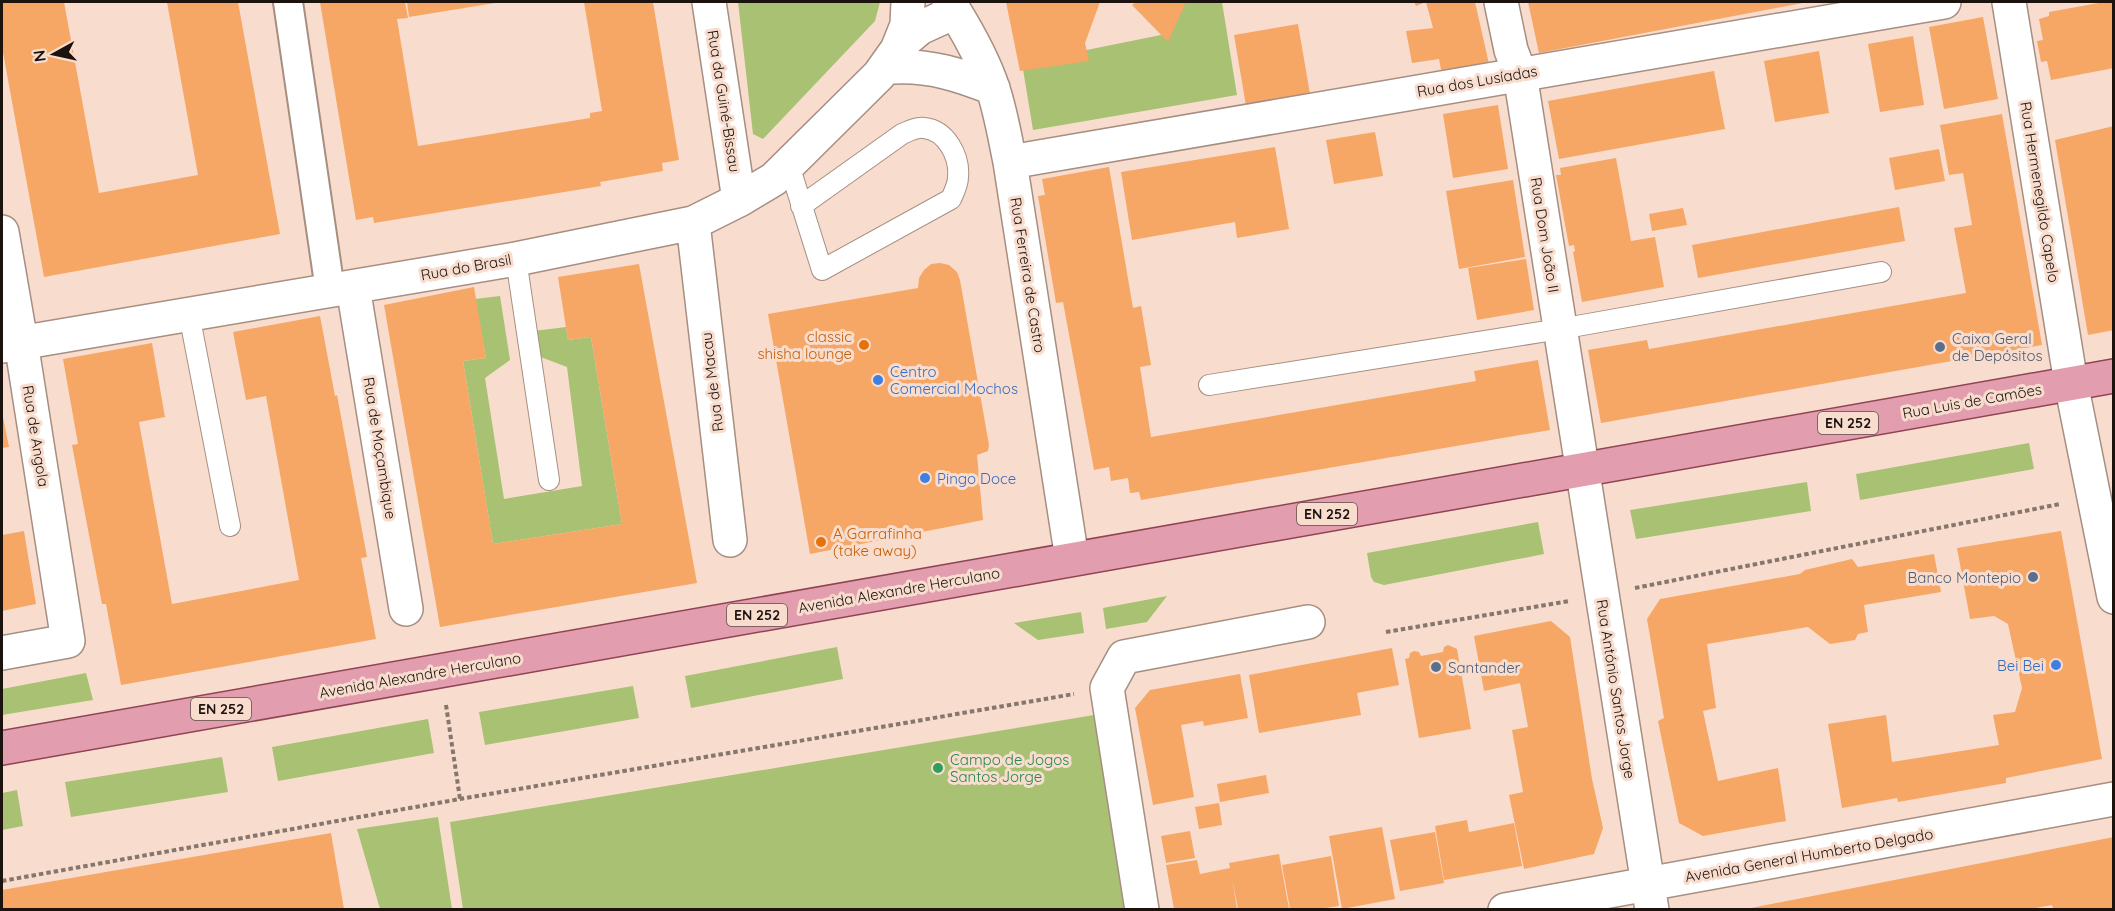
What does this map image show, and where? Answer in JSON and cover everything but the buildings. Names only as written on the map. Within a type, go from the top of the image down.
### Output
[{"type":"main road","name":"Rua Luis de Camões","points":[[1583,469],[2114,376]]},
{"type":"main road","name":"Avenida Alexandre Herculano","points":[[2,748],[1583,469]]},
{"type":"street","name":"Rua de Moçambique","points":[[288,2],[406,609]]},
{"type":"street","name":"Rua da Guiné-Bissau","points":[[709,2],[739,200]]},
{"type":"street","points":[[890,64],[907,25],[908,2]]},
{"type":"street","name":"Rua Dom João II","points":[[1501,2],[1511,50],[1520,74],[1583,469]]},
{"type":"street","name":"Rua dos Lusíadas","points":[[1010,162],[1944,2]]},
{"type":"street","name":"Rua Hermenegildo Capelo","points":[[2009,2],[2071,383],[2114,597]]},
{"type":"street","points":[[890,64],[909,59],[933,43],[946,29],[956,5]]},
{"type":"street","name":"Rua Ferreira de Castro","points":[[956,5],[993,88],[1010,162],[1072,559]]},
{"type":"street","name":"Rua do Brasil","points":[[11,344],[516,259],[693,223],[774,179],[890,64]]},
{"type":"street","points":[[890,64],[936,69],[993,88]]},
{"type":"street","name":"Rua de Macau","points":[[693,223],[730,540]]},
{"type":"street","name":"Rua de Angola","points":[[2,232],[11,344],[68,641],[2,653]]},
{"type":"street","name":"Rua António Santos Jorge","points":[[1583,469],[1601,596],[1650,897]]},
{"type":"street","points":[[1142,909],[1107,688],[1124,657],[1308,622]]},
{"type":"street","name":"Avenida General Humberto Delgado","points":[[1505,909],[1650,897],[2114,799]]},
{"type":"lane","points":[[789,165],[801,206],[822,270],[951,199],[958,176],[954,152],[936,130],[922,127],[902,134],[801,206]]},
{"type":"lane","points":[[516,259],[549,480]]},
{"type":"lane","points":[[1209,385],[1560,329],[1881,272]]},
{"type":"lane","points":[[189,314],[230,526]]},
{"type":"path","points":[[1386,632],[1601,596],[1674,579],[2094,498]]},
{"type":"path","points":[[441,671],[460,799]]},
{"type":"path","points":[[2,881],[460,799],[1107,688]]},
{"type":"green space","points":[[738,2],[880,2],[875,21],[763,139],[753,134]]},
{"type":"green space","points":[[1183,2],[1222,2],[1237,95],[1033,130],[1022,63],[1166,34]]},
{"type":"green space","points":[[500,296],[510,360],[485,378],[504,499],[582,486],[567,367],[538,356],[534,331],[566,327],[568,340],[591,337],[622,524],[493,544],[463,361],[486,358],[475,299]]},
{"type":"green space","points":[[2029,443],[2034,469],[1860,500],[1856,474]]},
{"type":"green space","points":[[1807,482],[1811,511],[1636,539],[1630,510]]},
{"type":"green space","points":[[1538,522],[1544,554],[1384,585],[1374,582],[1371,577],[1367,553]]},
{"type":"green space","points":[[1167,596],[1147,622],[1106,629],[1103,608]]},
{"type":"green space","points":[[1081,612],[1084,633],[1038,640],[1014,623]]},
{"type":"green space","points":[[837,647],[843,679],[691,708],[685,676]]},
{"type":"green space","points":[[86,673],[93,700],[2,715],[2,689]]},
{"type":"green space","points":[[633,686],[639,718],[485,745],[479,712]]},
{"type":"green space","name":"Campo de Jogos Santos Jorge","points":[[1094,715],[1127,909],[463,909],[450,822]]},
{"type":"green space","points":[[428,719],[434,753],[278,781],[272,747]]},
{"type":"green space","points":[[222,757],[228,792],[71,817],[65,782]]},
{"type":"green space","points":[[17,790],[23,826],[2,830],[2,793]]},
{"type":"green space","points":[[438,817],[452,909],[380,909],[357,829]]},
{"type":"place","name":"classic shisha lounge","points":[[864,345]]},
{"type":"place","name":"Caixa Geral de Depósitos","points":[[1940,347]]},
{"type":"place","name":"Centro Comercial Mochos","points":[[878,380]]},
{"type":"place","name":"Pingo Doce","points":[[925,478]]},
{"type":"place","name":"A Garrafinha (take away)","points":[[821,542]]},
{"type":"place","name":"Banco Montepio","points":[[2033,577]]},
{"type":"place","name":"Bei Bei","points":[[2056,665]]},
{"type":"place","name":"Santander","points":[[1436,667]]},
{"type":"place","name":"Campo de Jogos Santos Jorge","points":[[938,768]]}]
